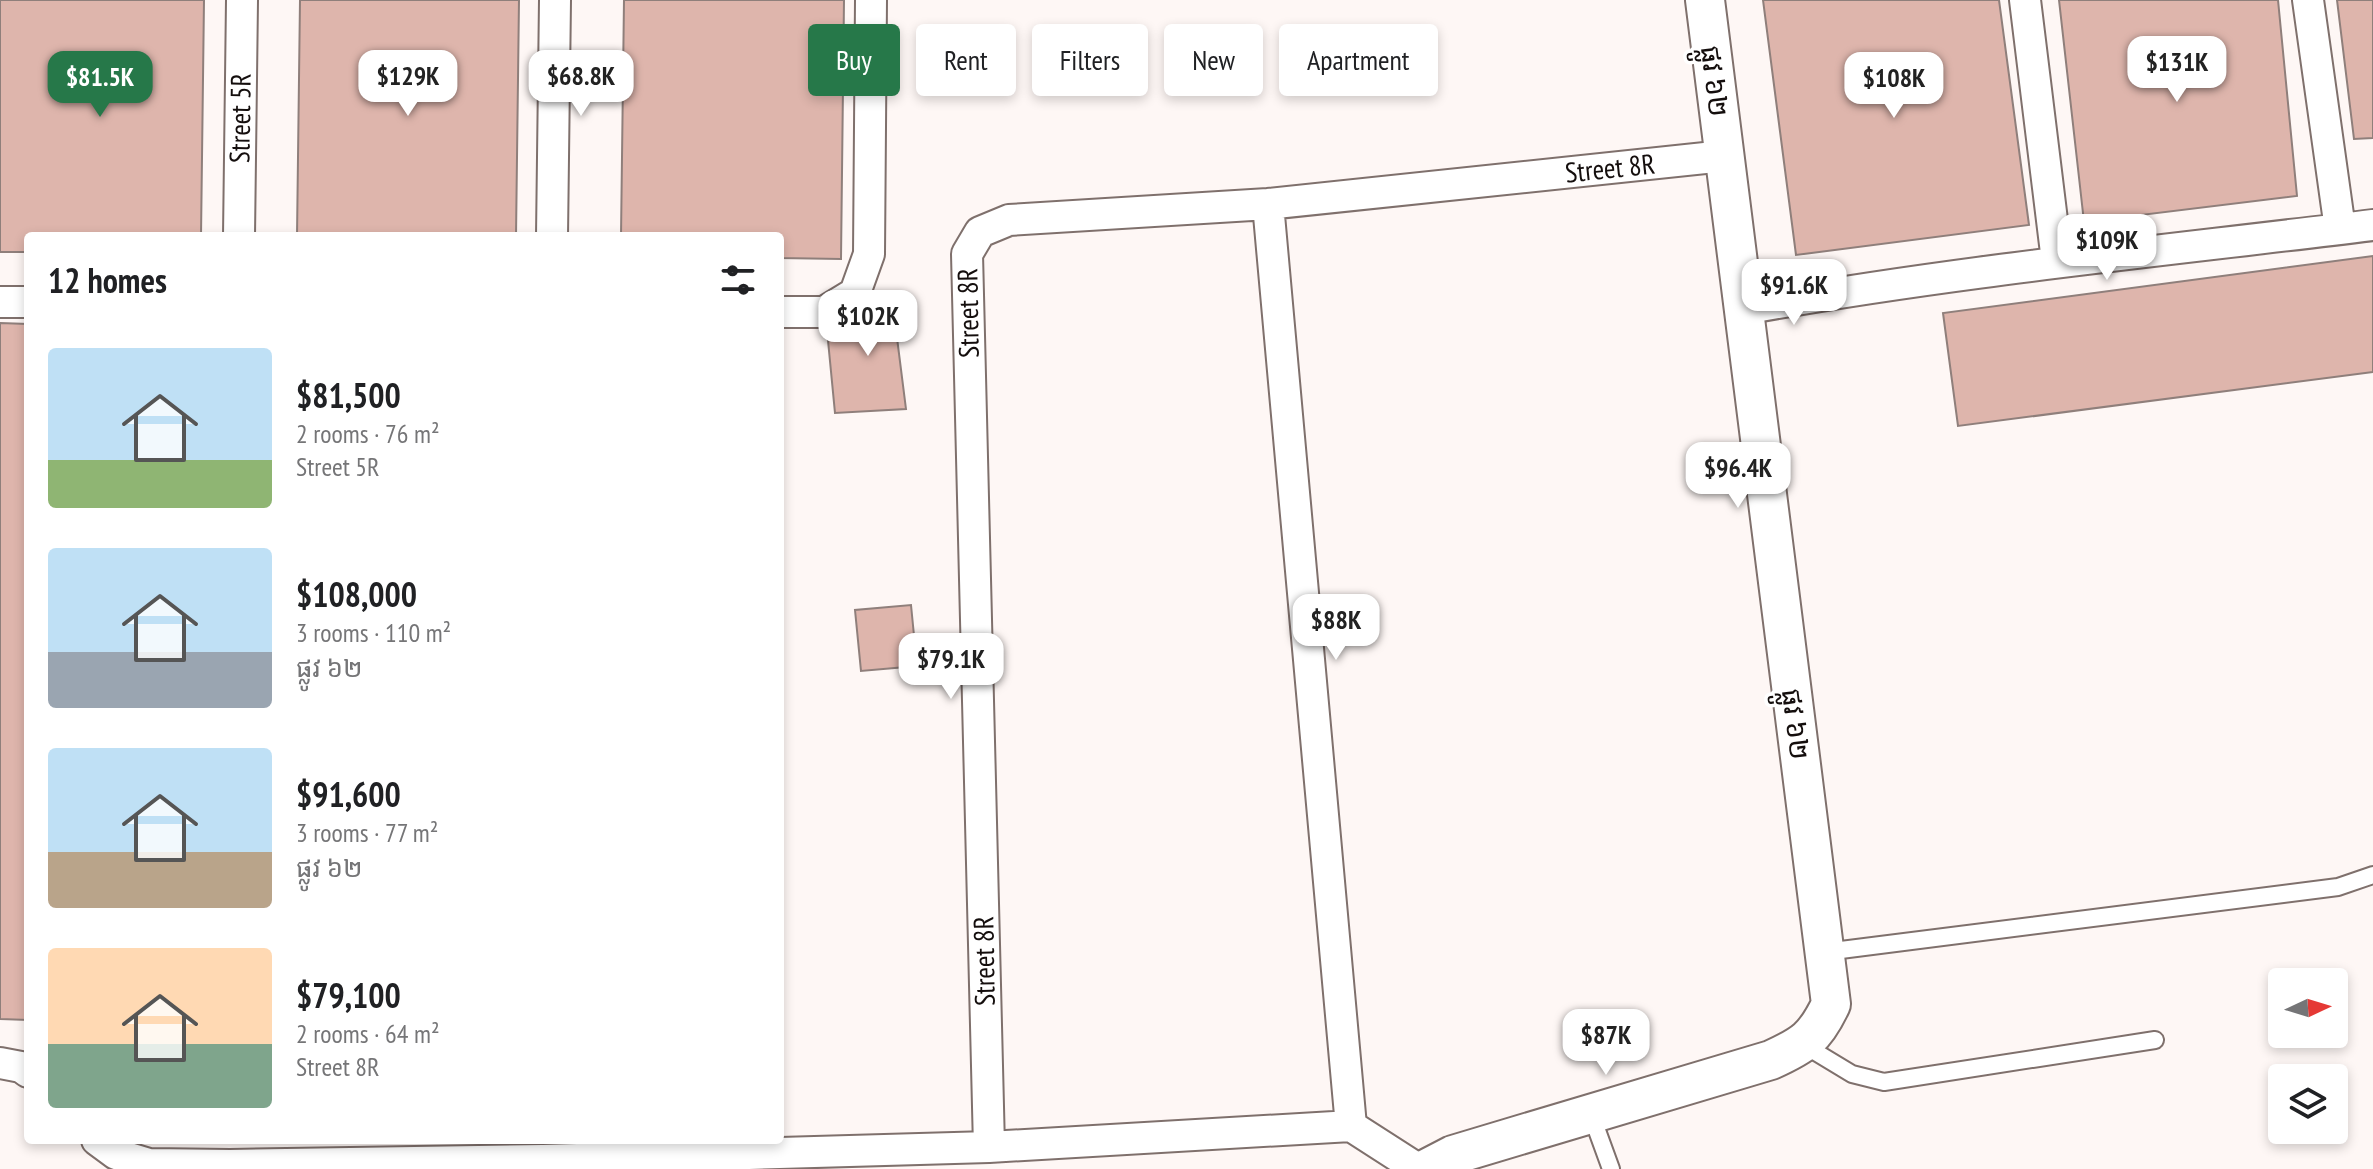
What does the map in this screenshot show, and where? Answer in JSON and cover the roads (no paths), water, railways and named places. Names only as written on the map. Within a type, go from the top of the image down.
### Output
[{"type":"street","name":"Street 5R","points":[[239,232],[242,0]]},
{"type":"street","points":[[552,232],[555,0]]},
{"type":"street","points":[[784,312],[824,312],[855,293],[869,254],[871,0]]},
{"type":"street","name":"ផ្លូវ ៦២","points":[[1705,0],[1831,1004],[1820,1028],[1804,1045]]},
{"type":"street","points":[[2025,0],[2057,261]]},
{"type":"street","points":[[2308,0],[2340,229]]},
{"type":"street","name":"Street 8R","points":[[989,1147],[967,254],[980,232],[1009,220],[1268,204],[1724,156]]},
{"type":"street","points":[[1268,204],[1351,1126]]},
{"type":"street","points":[[1744,309],[1835,292],[2057,261],[2373,225]]},
{"type":"street","points":[[0,302],[24,302]]},
{"type":"street","points":[[1426,1169],[1453,1155],[1771,1060],[1804,1045]]},
{"type":"street","points":[[0,1063],[24,1069]]},
{"type":"street","points":[[102,1144],[116,1154],[149,1164],[230,1152],[989,1147],[1351,1126],[1418,1169]]},
{"type":"lane","points":[[1825,952],[2338,887],[2373,875]]},
{"type":"lane","points":[[1804,1045],[1852,1074],[1884,1082],[2155,1040]]},
{"type":"lane","points":[[1591,1114],[1611,1169]]}]
